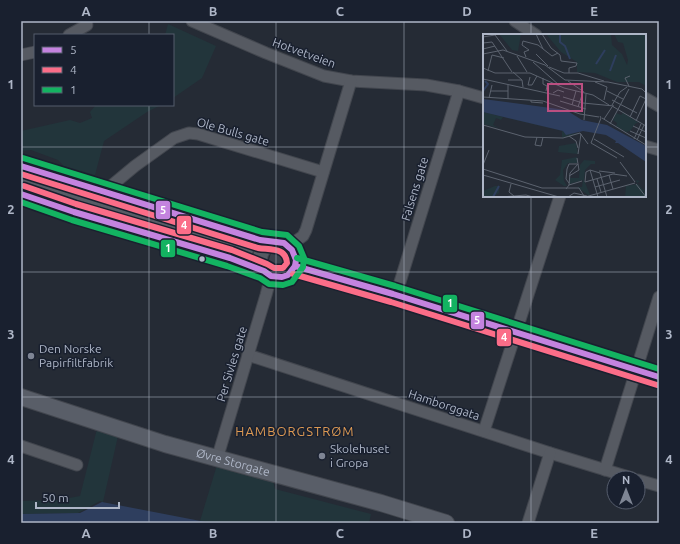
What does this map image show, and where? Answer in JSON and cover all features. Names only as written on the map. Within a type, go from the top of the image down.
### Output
[{"type":"main road","points":[[21,174],[57,191]]},
{"type":"main road","points":[[21,183],[57,191],[244,249]]},
{"type":"main road","name":"Øvre Storgate","points":[[21,397],[165,444],[379,502],[446,523]]},
{"type":"street","name":"Hotvetveien","points":[[192,21],[324,76],[351,81],[426,85],[459,91],[483,98]]},
{"type":"street","points":[[219,21],[221,26],[220,33]]},
{"type":"street","points":[[514,21],[534,34]]},
{"type":"street","points":[[71,34],[87,25]]},
{"type":"street","points":[[21,55],[34,52]]},
{"type":"street","points":[[289,246],[303,236],[306,230],[351,81]]},
{"type":"street","name":"Falsens gate","points":[[396,295],[459,91]]},
{"type":"street","points":[[646,99],[659,106]]},
{"type":"street","name":"Ole Bulls gate","points":[[105,192],[136,166],[174,138],[189,133],[198,134],[323,172]]},
{"type":"street","points":[[646,146],[659,150]]},
{"type":"street","points":[[21,166],[273,243]]},
{"type":"street","points":[[21,194],[74,212],[230,258],[267,274],[282,277],[288,275],[295,266],[295,255],[289,246],[279,242],[268,245],[261,255],[260,260],[267,274]]},
{"type":"street","points":[[484,431],[560,197]]},
{"type":"street","points":[[295,266],[396,295],[659,377]]},
{"type":"street","name":"Per Sivles gate","points":[[217,459],[266,295],[267,274]]},
{"type":"street","points":[[605,470],[659,297]]},
{"type":"street","name":"Hamborggata","points":[[248,355],[605,470]]},
{"type":"street","points":[[21,446],[77,465]]},
{"type":"street","points":[[528,523],[550,453]]},
{"type":"street","points":[[646,482],[659,486]]},
{"type":"shaded area","points":[[168,24],[216,46],[202,78],[174,97],[174,34],[165,34]]},
{"type":"shaded area","points":[[95,106],[159,106],[147,112],[104,141],[95,175],[64,166],[58,160],[31,150],[21,151],[21,131],[70,120],[80,123],[92,118],[90,112]]},
{"type":"shaded area","points":[[275,253],[281,253],[285,257],[285,263],[281,267],[275,267],[271,263],[271,257]]},
{"type":"shaded area","points":[[97,429],[118,436],[103,502],[100,501],[78,513],[21,514],[21,501],[58,500],[80,496]]},
{"type":"shaded area","points":[[217,465],[273,481],[275,489],[371,514],[369,523],[277,523],[272,521],[270,523],[212,523],[200,521]]},
{"type":"water","points":[[102,502],[211,523],[21,523],[21,514],[80,513]]},
{"type":"tunnel","points":[[244,249],[313,270]]},
{"type":"transit line","name":"1","points":[[21,202],[72,220],[227,266],[260,278],[269,284],[283,285],[292,282],[303,267],[304,258],[299,246],[287,235],[262,232],[23,158]]},
{"type":"transit line","name":"5","points":[[21,166],[260,240],[284,243],[292,250],[296,260],[295,266],[288,275],[282,277],[271,276],[264,271],[230,258],[74,212],[21,194]]},
{"type":"transit line","name":"4","points":[[21,174],[258,248],[277,250],[284,254],[287,263],[283,268],[274,268],[232,250],[76,204],[24,186]]},
{"type":"transit line","name":"1","points":[[297,258],[395,286],[659,369]]},
{"type":"transit line","name":"5","points":[[295,266],[393,294],[659,377]]},
{"type":"transit line","name":"4","points":[[293,274],[391,302],[657,385]]},
{"type":"place","name":"Den Norske Papirfiltfabrik","points":[[31,356]]},
{"type":"place","name":"Skolehuset i Gropa","points":[[322,456]]},
{"type":"district","name":"HAMBORGSTRØM","points":[[295,431]]}]
